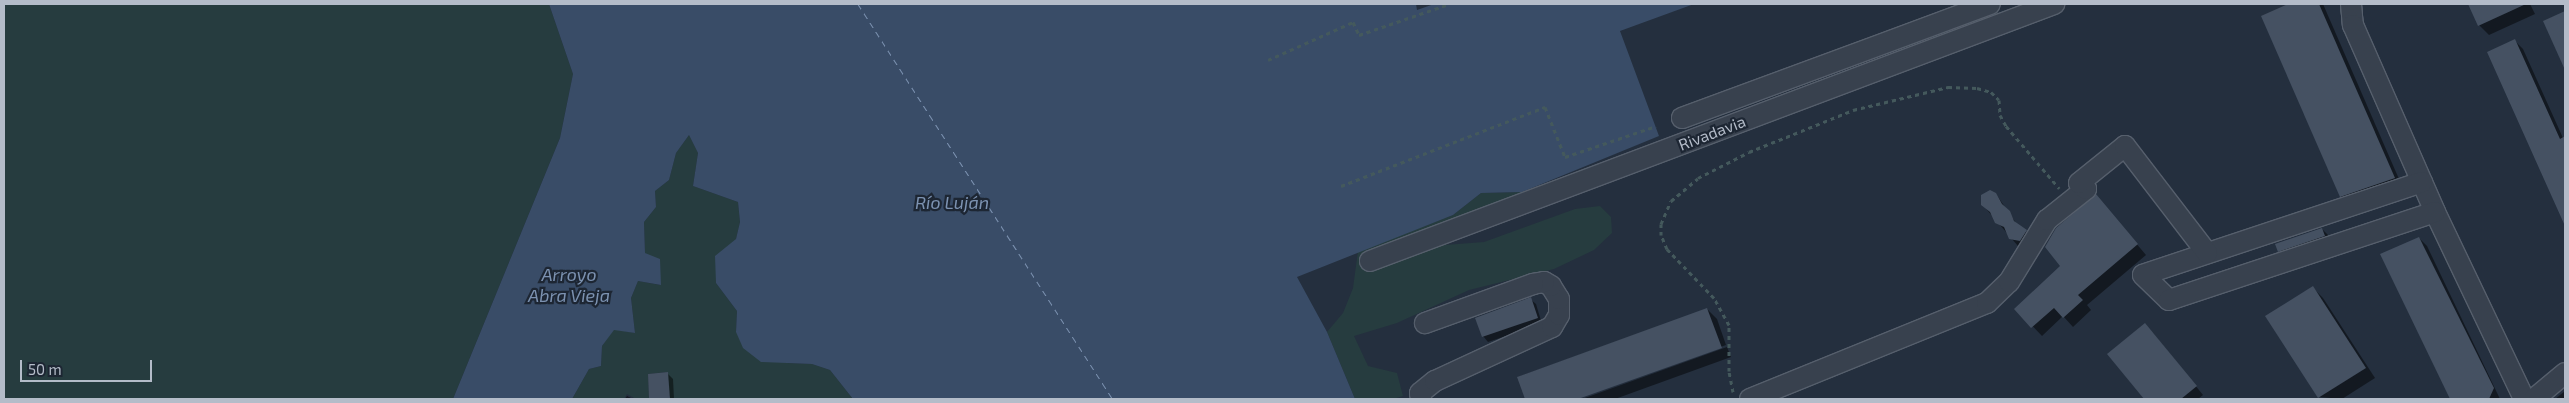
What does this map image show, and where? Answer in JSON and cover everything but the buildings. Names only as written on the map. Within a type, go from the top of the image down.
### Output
[{"type":"street","points":[[1682,118],[1990,4]]},
{"type":"street","name":"Rivadavia","points":[[1370,261],[2054,4]]},
{"type":"street","points":[[2350,4],[2353,25],[2434,212],[2524,399]]},
{"type":"street","points":[[1750,399],[1986,303],[2009,282],[2047,220],[2086,189],[2080,183],[2124,146],[2207,253]]},
{"type":"street","points":[[2422,182],[2142,275],[2169,300],[2434,212]]},
{"type":"street","points":[[1421,399],[1420,393],[1435,381],[1552,327],[1558,315],[1559,299],[1551,286],[1544,282],[1533,284],[1425,323]]},
{"type":"street","points":[[2534,399],[2565,373]]},
{"type":"path","points":[[1268,60],[1354,22],[1360,35],[1449,4]]},
{"type":"path","points":[[1736,399],[1729,371],[1729,325],[1714,298],[1667,249],[1661,235],[1661,224],[1671,201],[1698,178],[1749,152],[1853,110],[1948,87],[1977,88],[1991,92],[1999,100],[2000,115],[2006,126],[2071,202]]},
{"type":"path","points":[[1341,186],[1545,107],[1565,157],[1656,126]]},
{"type":"green space","points":[[4,4],[549,4],[573,74],[560,138],[453,399],[4,399]]},
{"type":"green space","points":[[689,135],[698,153],[693,186],[738,202],[740,222],[736,239],[716,283],[737,311],[736,332],[787,363],[812,364],[830,370],[853,399],[670,399],[667,372],[648,374],[649,399],[636,399],[627,394],[624,399],[572,399],[589,369],[601,366],[602,346],[614,329],[635,333],[631,298],[638,281],[660,285],[645,253],[644,222],[656,207],[655,191],[669,180],[676,153]]},
{"type":"green space","points":[[1522,192],[1445,245],[1484,242],[1575,209],[1600,206],[1611,217],[1612,233],[1594,250],[1554,269],[1469,290],[1397,323],[1354,336],[1368,366],[1397,373],[1403,396],[1393,399],[1355,399],[1327,332],[1343,313],[1353,288],[1358,251],[1453,215],[1481,193]]},
{"type":"water","name":"Río Luján","points":[[549,4],[1416,4],[1417,10],[1434,4],[1694,4],[1620,31],[1659,136],[1522,192],[1481,193],[1453,215],[1297,277],[1327,332],[1355,399],[853,399],[830,370],[812,364],[761,362],[743,348],[736,332],[737,311],[716,283],[715,256],[736,239],[740,222],[738,202],[693,186],[698,153],[689,135],[676,153],[669,180],[655,191],[656,207],[644,222],[645,253],[660,259],[661,285],[638,281],[631,298],[635,333],[614,330],[602,346],[601,366],[589,369],[572,399],[453,399],[560,138],[573,74]]},
{"type":"ferry route","points":[[858,4],[1113,399]]},
{"type":"water label","name":"Arroyo Abra Vieja","points":[[569,285]]}]
